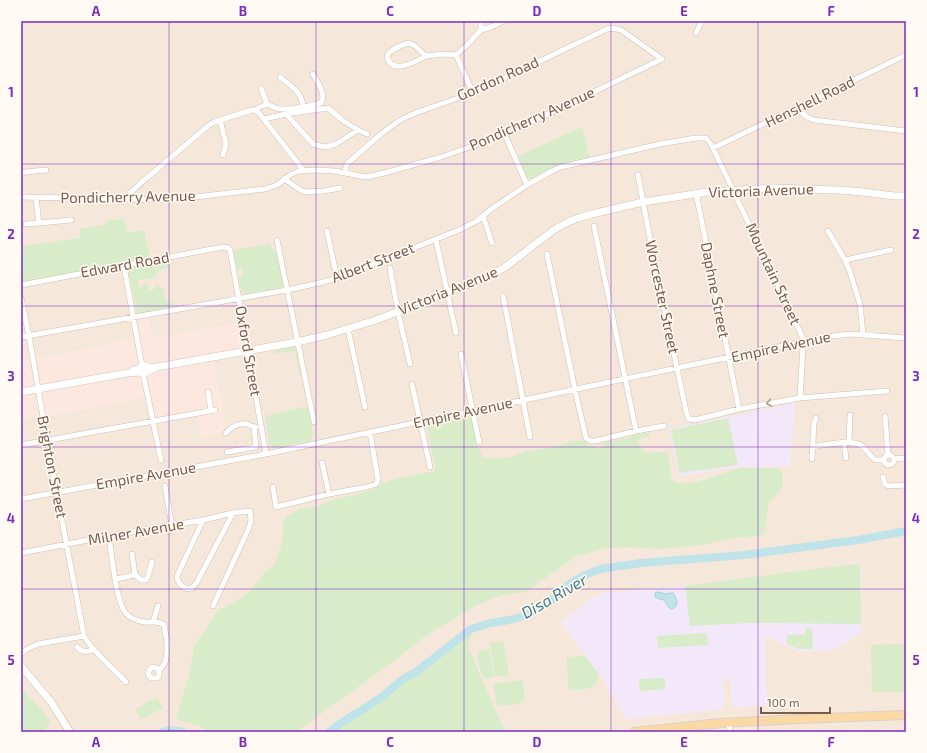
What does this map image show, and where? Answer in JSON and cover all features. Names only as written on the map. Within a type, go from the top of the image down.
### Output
[{"type":"main road","points":[[634,732],[729,723],[906,715]]},
{"type":"street","points":[[481,21],[481,30]]},
{"type":"street","points":[[426,56],[409,43],[394,49],[388,53],[387,57],[391,64],[399,67],[426,56],[443,54],[456,55],[481,30],[503,21]]},
{"type":"street","points":[[696,33],[702,21]]},
{"type":"street","name":"Gordon Road","points":[[344,173],[348,163],[381,134],[400,120],[418,112],[473,93],[607,29],[612,28],[621,30],[662,59]]},
{"type":"street","points":[[456,55],[473,93]]},
{"type":"street","name":"Henshell Road","points":[[713,148],[906,55]]},
{"type":"street","name":"Pondicherry Avenue","points":[[21,198],[177,199],[251,191],[272,187],[295,172],[322,170],[366,177],[438,158],[505,134],[662,59]]},
{"type":"street","points":[[125,199],[142,182],[208,126],[220,120],[249,110],[255,110],[267,104],[280,109],[319,103],[323,100],[323,94],[313,74]]},
{"type":"street","points":[[280,77],[300,94],[303,106]]},
{"type":"street","points":[[261,88],[267,104]]},
{"type":"street","points":[[264,119],[286,114],[328,108],[339,118],[367,134]]},
{"type":"street","points":[[796,108],[814,120],[906,131]]},
{"type":"street","points":[[255,110],[264,119],[304,171]]},
{"type":"street","points":[[286,114],[313,144],[320,146],[326,147],[336,144],[358,130]]},
{"type":"street","points":[[220,120],[226,144],[224,155]]},
{"type":"street","points":[[505,134],[527,185]]},
{"type":"street","name":"Albert Street","points":[[21,338],[319,283],[337,278],[436,240],[472,224],[527,185],[561,167],[660,144],[696,138],[706,138],[713,148]]},
{"type":"street","points":[[713,148],[733,190]]},
{"type":"street","points":[[21,174],[25,172],[46,170]]},
{"type":"street","name":"Worcester Street","points":[[638,175],[677,368],[689,419],[696,420],[739,409]]},
{"type":"street","points":[[284,179],[304,192],[324,192],[340,188]]},
{"type":"street","name":"Victoria Avenue","points":[[21,392],[298,342],[348,329],[398,312],[489,276],[504,268],[555,229],[568,222],[580,217],[643,202],[696,193],[773,188],[828,189],[906,198]]},
{"type":"street","name":"Daphne Street","points":[[696,193],[739,409]]},
{"type":"street","points":[[36,198],[39,223]]},
{"type":"street","name":"Mountain Street","points":[[737,199],[800,331],[803,342],[800,398]]},
{"type":"street","points":[[483,216],[492,243]]},
{"type":"street","points":[[26,224],[71,220]]},
{"type":"street","points":[[594,226],[636,431]]},
{"type":"street","points":[[327,231],[337,278]]},
{"type":"street","points":[[828,231],[846,260],[860,304],[863,335]]},
{"type":"street","points":[[277,240],[314,422]]},
{"type":"street","points":[[436,240],[456,333]]},
{"type":"street","name":"Edward Road","points":[[21,285],[223,247],[228,248]]},
{"type":"street","name":"Oxford Street","points":[[228,248],[231,252],[266,454]]},
{"type":"street","points":[[846,260],[891,250]]},
{"type":"street","points":[[547,254],[586,438],[595,441],[664,426]]},
{"type":"street","points":[[124,266],[161,460]]},
{"type":"street","points":[[390,268],[410,364]]},
{"type":"street","points":[[503,296],[530,437]]},
{"type":"street","name":"Brighton Street","points":[[21,298],[84,636]]},
{"type":"street","points":[[348,329],[365,407]]},
{"type":"street","name":"Empire Avenue","points":[[21,499],[266,454],[837,335],[849,334],[906,338]]},
{"type":"street","points":[[461,354],[479,442]]},
{"type":"street","points":[[412,384],[430,467]]},
{"type":"street","points":[[21,445],[213,410],[208,392]]},
{"type":"street","points":[[739,409],[800,398],[887,392]]},
{"type":"street","points":[[846,458],[850,415]]},
{"type":"street","points":[[884,460],[885,456],[888,455],[886,416]]},
{"type":"street","points":[[812,459],[814,423],[816,418]]},
{"type":"street","points":[[226,433],[233,426],[246,424],[254,427],[261,426]]},
{"type":"street","points":[[227,452],[256,447],[254,427]]},
{"type":"street","points":[[273,487],[276,507],[377,483],[378,480],[370,432]]},
{"type":"street","points":[[813,447],[837,443],[858,444],[861,445],[875,460],[884,460]]},
{"type":"street","points":[[888,455],[892,456],[894,459],[906,458]]},
{"type":"street","points":[[884,460],[885,463],[889,465],[894,459]]},
{"type":"street","points":[[322,463],[329,494]]},
{"type":"street","points":[[883,477],[884,483],[887,486],[906,485]]},
{"type":"street","points":[[165,486],[172,526]]},
{"type":"street","name":"Milner Avenue","points":[[21,553],[250,511],[251,521],[248,530],[213,606]]},
{"type":"street","points":[[203,520],[177,580],[187,589],[192,588],[197,582],[233,513]]},
{"type":"street","points":[[109,536],[121,604],[126,614],[136,620],[163,624],[165,628],[167,642],[166,658],[164,665],[159,671]]},
{"type":"street","name":"Milner Avenue","points":[[132,554],[135,575]]},
{"type":"street","points":[[116,579],[135,575],[141,580],[146,580],[152,562]]},
{"type":"street","points":[[153,622],[158,606]]},
{"type":"street","points":[[21,654],[27,649],[38,644],[84,636],[94,649],[126,682]]},
{"type":"street","points":[[78,647],[80,651],[85,652],[94,649]]},
{"type":"street","points":[[21,666],[50,702],[70,732]]},
{"type":"street","points":[[729,723],[730,732]]},
{"type":"shaded area","points":[[21,21],[906,21],[906,732],[21,732]]},
{"type":"shaded area","points":[[148,314],[152,338],[244,323],[248,350],[213,357],[226,430],[201,438],[198,413],[152,420],[147,397],[49,416],[21,419],[21,361],[30,359],[33,360],[137,338],[134,317]]},
{"type":"shaded area","points":[[795,403],[790,466],[739,467],[679,476],[669,429]]},
{"type":"shaded area","points":[[861,563],[861,633],[833,650],[797,651],[765,635],[767,705],[734,708],[731,699],[730,679],[723,680],[724,708],[719,710],[625,719],[603,679],[561,623],[592,598],[603,593],[685,586]]},
{"type":"shaded area","points":[[752,727],[752,732],[733,732],[733,730]]},
{"type":"green space","points":[[582,127],[590,158],[556,166],[532,180],[528,178],[518,156]]},
{"type":"green space","points":[[124,219],[127,233],[144,230],[150,259],[21,282],[21,246],[80,238],[80,229],[104,225],[110,220]]},
{"type":"green space","points":[[269,244],[277,255],[284,287],[244,294],[238,278],[242,275],[242,269],[237,270],[234,250]]},
{"type":"green space","points":[[168,261],[170,268],[160,270],[153,278],[138,280],[138,286],[140,288],[146,283],[148,285],[148,290],[151,290],[155,289],[156,284],[158,285],[160,288],[165,290],[164,296],[168,303],[174,303],[174,305],[150,312],[137,313],[128,269]]},
{"type":"green space","points":[[292,347],[297,349],[302,375],[300,375],[295,351],[274,354],[274,351]]},
{"type":"green space","points":[[309,406],[313,435],[311,441],[275,448],[269,444],[265,416]]},
{"type":"green space","points":[[468,416],[472,420],[476,443],[483,458],[508,458],[527,451],[545,449],[575,441],[585,441],[588,446],[602,448],[605,442],[638,434],[650,433],[649,436],[638,440],[643,451],[669,453],[670,472],[674,482],[697,482],[739,468],[778,468],[782,472],[783,486],[776,496],[769,501],[764,535],[737,538],[701,545],[660,549],[627,547],[606,548],[577,556],[525,592],[501,595],[475,606],[427,635],[296,732],[207,732],[201,727],[176,719],[189,675],[194,647],[218,611],[245,596],[265,572],[275,564],[282,543],[283,522],[287,516],[300,509],[318,506],[334,499],[372,490],[381,484],[398,478],[435,471],[427,427]]},
{"type":"green space","points":[[728,418],[738,465],[680,473],[671,430]]},
{"type":"green space","points":[[860,564],[861,624],[749,623],[690,626],[685,586]]},
{"type":"green space","points":[[806,628],[812,628],[813,649],[798,649],[787,644],[787,635],[806,634]]},
{"type":"green space","points":[[471,629],[469,649],[505,732],[329,732],[384,695],[403,679],[416,672]]},
{"type":"green space","points":[[707,633],[708,645],[658,648],[657,636]]},
{"type":"green space","points":[[503,641],[509,675],[495,677],[490,643]]},
{"type":"green space","points":[[906,644],[906,692],[872,692],[871,645]]},
{"type":"green space","points":[[489,649],[494,677],[484,679],[477,659],[480,651]]},
{"type":"green space","points":[[585,656],[598,673],[597,682],[587,689],[575,690],[568,688],[567,657]]},
{"type":"green space","points":[[665,678],[665,689],[640,691],[639,679]]},
{"type":"green space","points":[[523,680],[525,700],[523,702],[511,705],[497,704],[493,684]]},
{"type":"green space","points":[[21,690],[24,691],[42,710],[50,721],[44,732],[21,732]]},
{"type":"green space","points":[[157,697],[163,708],[141,720],[135,709]]},
{"type":"water","points":[[655,593],[668,594],[673,593],[677,602],[676,606],[672,609],[669,608],[664,600],[655,597]]},
{"type":"waterway","name":"Disa River","points":[[329,732],[384,695],[403,679],[416,672],[471,629],[490,623],[510,620],[527,615],[552,600],[568,585],[585,575],[600,569],[641,563],[744,555],[858,540],[906,531]]},
{"type":"waterway","name":"Disa River","points":[[162,732],[172,730],[182,732]]}]
